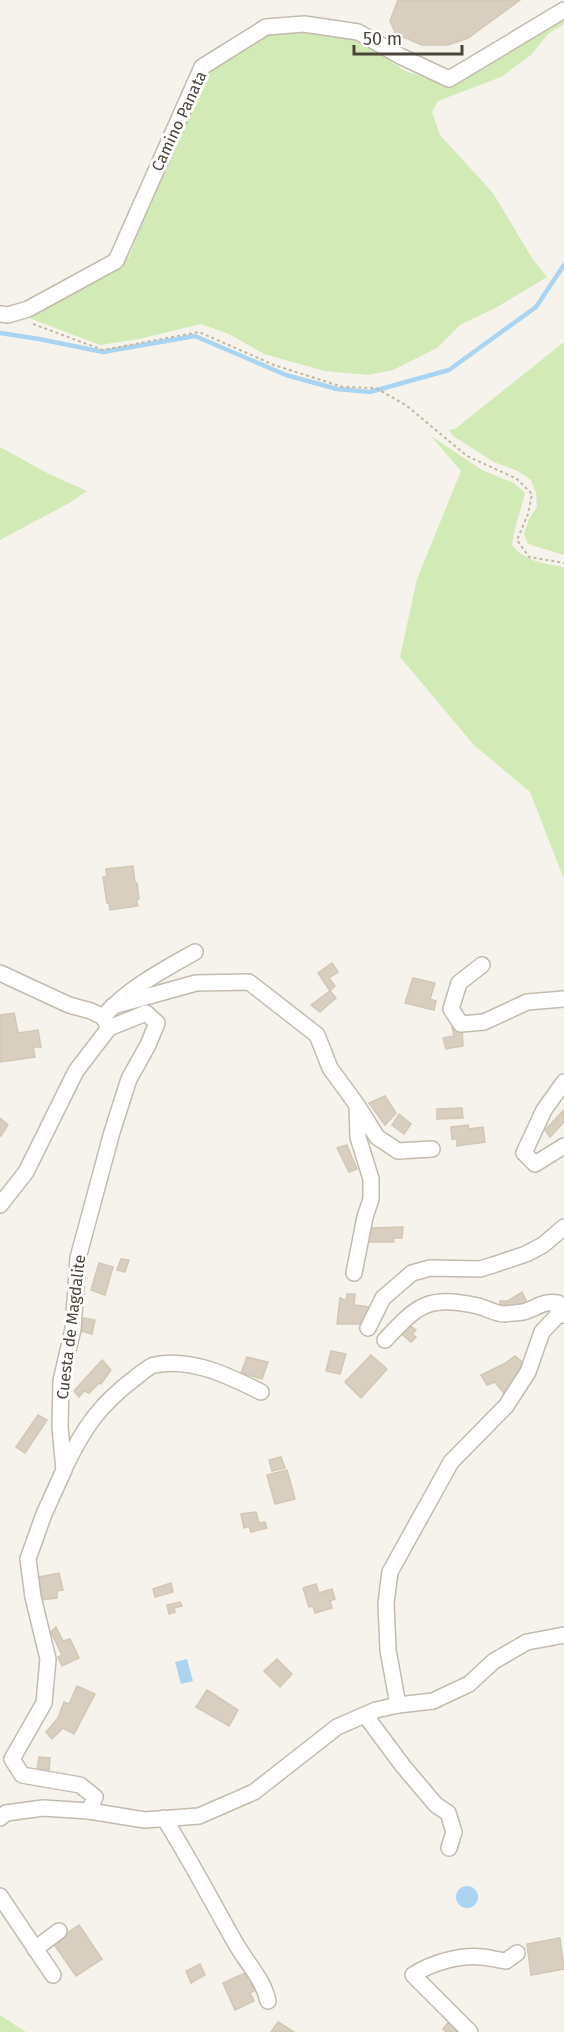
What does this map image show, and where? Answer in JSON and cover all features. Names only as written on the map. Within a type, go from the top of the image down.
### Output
[{"type":"street","name":"Camino Panata","points":[[4,314],[28,309],[116,261],[202,67],[266,27],[304,24],[358,32],[400,56],[449,78],[564,10]]},
{"type":"street","points":[[0,1205],[26,1172],[104,1016],[153,977],[195,951]]},
{"type":"street","points":[[483,965],[459,983],[452,1009],[461,1024],[484,1022],[527,1002],[564,999]]},
{"type":"street","points":[[0,973],[69,1005],[104,1016],[196,983],[249,982],[317,1035],[330,1068],[377,1137],[398,1151],[432,1149]]},
{"type":"street","name":"Cuesta de Magdalite","points":[[89,1811],[95,1797],[80,1785],[22,1775],[12,1759],[44,1703],[48,1659],[33,1598],[28,1559],[44,1514],[64,1470],[60,1427],[61,1381],[73,1329],[78,1258],[112,1132],[129,1079],[157,1023],[146,1013],[104,1016]]},
{"type":"street","points":[[564,1082],[543,1110],[524,1153],[535,1164],[564,1146]]},
{"type":"street","points":[[354,1272],[371,1199],[371,1179],[358,1137],[357,1105]]},
{"type":"street","points":[[368,1328],[383,1298],[412,1273],[430,1268],[480,1269],[494,1265],[526,1254],[543,1245],[564,1227]]},
{"type":"street","points":[[385,1340],[415,1310],[423,1305],[435,1303],[447,1302],[476,1306],[500,1314],[524,1312],[545,1302],[553,1302],[558,1303],[561,1315],[542,1332],[528,1372],[506,1406],[451,1462],[390,1572],[386,1604],[388,1650],[398,1705]]},
{"type":"street","points":[[64,1470],[89,1421],[122,1388],[153,1365],[187,1364],[226,1374],[261,1392]]},
{"type":"street","points":[[0,1818],[6,1813],[43,1808],[89,1811],[145,1820],[199,1816],[254,1792],[337,1726],[398,1705],[433,1701],[468,1684],[494,1661],[527,1642],[564,1635]]},
{"type":"street","points":[[365,1715],[436,1805],[448,1813],[454,1832],[449,1848]]},
{"type":"street","points":[[164,1818],[237,1945],[266,1990],[268,2001]]},
{"type":"street","points":[[0,1896],[53,1975]]},
{"type":"street","points":[[35,1948],[59,1931]]},
{"type":"street","points":[[470,2032],[413,1975],[429,1966],[459,1958],[481,1956],[506,1961],[517,1953]]},
{"type":"path","points":[[4,314],[103,351],[199,332],[274,365],[343,387],[376,388],[407,406],[467,456],[517,479],[532,494],[528,514],[517,540],[529,557],[564,563]]},
{"type":"green space","points":[[564,14],[564,24],[548,34],[531,55],[501,77],[438,101],[432,112],[440,135],[493,193],[532,258],[547,277],[497,307],[460,325],[437,348],[393,370],[368,375],[325,371],[264,354],[229,334],[201,324],[139,339],[100,345],[24,316],[129,257],[157,179],[208,74],[242,47],[266,36],[305,29],[355,37],[405,71],[447,85],[484,69]]},
{"type":"green space","points":[[564,342],[564,555],[528,544],[524,534],[529,519],[537,507],[536,493],[531,480],[518,471],[494,462],[453,436],[449,430],[455,429]]},
{"type":"green space","points":[[431,436],[482,470],[514,483],[525,493],[512,545],[529,558],[564,567],[564,879],[530,792],[474,745],[400,657],[417,579],[461,471]]},
{"type":"green space","points":[[0,447],[49,474],[87,491],[0,540]]},
{"type":"green space","points":[[0,2015],[26,2032],[0,2032]]},
{"type":"water","points":[[187,1659],[193,1681],[181,1684],[175,1662]]},
{"type":"water","points":[[463,1886],[471,1886],[478,1893],[478,1901],[471,1908],[463,1908],[456,1901],[456,1893]]},
{"type":"building","points":[[398,0],[520,0],[468,38],[448,45],[422,45],[396,34],[390,21]]},
{"type":"building","points":[[133,866],[139,899],[136,899],[138,906],[110,910],[103,877],[107,876],[106,869]]},
{"type":"building","points":[[332,963],[338,972],[329,978],[335,986],[330,991],[318,973]]},
{"type":"building","points":[[413,978],[435,983],[430,999],[436,1001],[434,1010],[405,1003]]},
{"type":"building","points":[[330,991],[336,998],[320,1012],[311,1005]]},
{"type":"building","points":[[14,1013],[18,1033],[38,1030],[41,1047],[33,1047],[35,1057],[0,1062],[0,1015]]},
{"type":"building","points":[[452,1027],[462,1028],[463,1046],[446,1049],[443,1038],[454,1036]]},
{"type":"building","points":[[385,1096],[396,1113],[385,1125],[369,1103]]},
{"type":"building","points":[[462,1108],[463,1118],[437,1119],[437,1109]]},
{"type":"building","points":[[563,1111],[564,1122],[550,1137],[545,1130]]},
{"type":"building","points":[[399,1114],[411,1124],[404,1134],[392,1125]]},
{"type":"building","points":[[0,1118],[8,1125],[1,1136],[0,1136]]},
{"type":"building","points":[[468,1125],[469,1129],[483,1127],[485,1142],[457,1146],[457,1139],[452,1139],[451,1127]]},
{"type":"building","points":[[347,1145],[357,1169],[349,1172],[337,1148]]},
{"type":"building","points":[[403,1227],[402,1238],[393,1238],[394,1242],[366,1242],[369,1228]]},
{"type":"building","points":[[121,1259],[129,1260],[125,1272],[117,1270]]},
{"type":"building","points":[[99,1263],[113,1267],[105,1295],[91,1290]]},
{"type":"building","points":[[522,1292],[528,1304],[500,1310],[500,1301],[508,1301]]},
{"type":"building","points":[[347,1294],[355,1294],[354,1305],[369,1307],[366,1324],[337,1324],[340,1298],[346,1301]]},
{"type":"building","points":[[84,1318],[95,1320],[92,1334],[81,1331]]},
{"type":"building","points":[[407,1323],[416,1330],[412,1334],[416,1337],[411,1342],[399,1332]]},
{"type":"building","points":[[331,1351],[346,1354],[340,1374],[326,1371]]},
{"type":"building","points":[[371,1355],[387,1369],[361,1398],[345,1382]]},
{"type":"building","points":[[515,1356],[525,1364],[506,1396],[495,1382],[487,1385],[481,1375]]},
{"type":"building","points":[[247,1357],[268,1362],[262,1379],[241,1373]]},
{"type":"building","points":[[102,1360],[111,1370],[101,1384],[99,1383],[89,1393],[84,1391],[79,1397],[74,1391]]},
{"type":"building","points":[[38,1415],[47,1420],[25,1453],[16,1447]]},
{"type":"building","points":[[281,1457],[285,1468],[272,1471],[269,1460]]},
{"type":"building","points":[[287,1470],[295,1499],[275,1504],[267,1475]]},
{"type":"building","points":[[256,1512],[259,1523],[265,1522],[267,1528],[251,1532],[249,1526],[244,1528],[241,1514]]},
{"type":"building","points":[[59,1573],[63,1590],[57,1591],[57,1598],[41,1600],[38,1577]]},
{"type":"building","points":[[171,1583],[173,1592],[155,1597],[153,1589]]},
{"type":"building","points":[[316,1584],[319,1593],[332,1589],[335,1599],[330,1601],[332,1608],[315,1613],[313,1606],[309,1607],[303,1588]]},
{"type":"building","points":[[180,1602],[182,1606],[174,1608],[175,1612],[169,1614],[167,1605]]},
{"type":"building","points":[[56,1627],[63,1641],[70,1639],[79,1658],[62,1666],[58,1657],[62,1655],[51,1632]]},
{"type":"building","points":[[277,1659],[292,1674],[280,1687],[264,1671]]},
{"type":"building","points":[[77,1686],[95,1694],[74,1734],[63,1728],[52,1739],[46,1732],[58,1718],[64,1702],[69,1704]]},
{"type":"building","points":[[207,1690],[238,1710],[229,1726],[196,1707]]},
{"type":"building","points":[[39,1757],[50,1758],[49,1770],[37,1769]]},
{"type":"building","points":[[79,1925],[102,1959],[76,1976],[53,1943]]},
{"type":"building","points":[[560,1938],[564,1969],[531,1975],[527,1944]]},
{"type":"building","points":[[200,1964],[205,1975],[191,1983],[186,1971]]},
{"type":"building","points":[[247,1972],[257,1989],[250,1993],[254,2001],[235,2010],[223,1983]]},
{"type":"building","points":[[450,2020],[462,2032],[446,2032],[443,2029]]},
{"type":"building","points":[[278,2022],[294,2032],[271,2032]]},
{"type":"waterway","points":[[0,333],[103,352],[195,336],[286,375],[337,389],[370,392],[449,370],[536,307],[564,265]]}]
